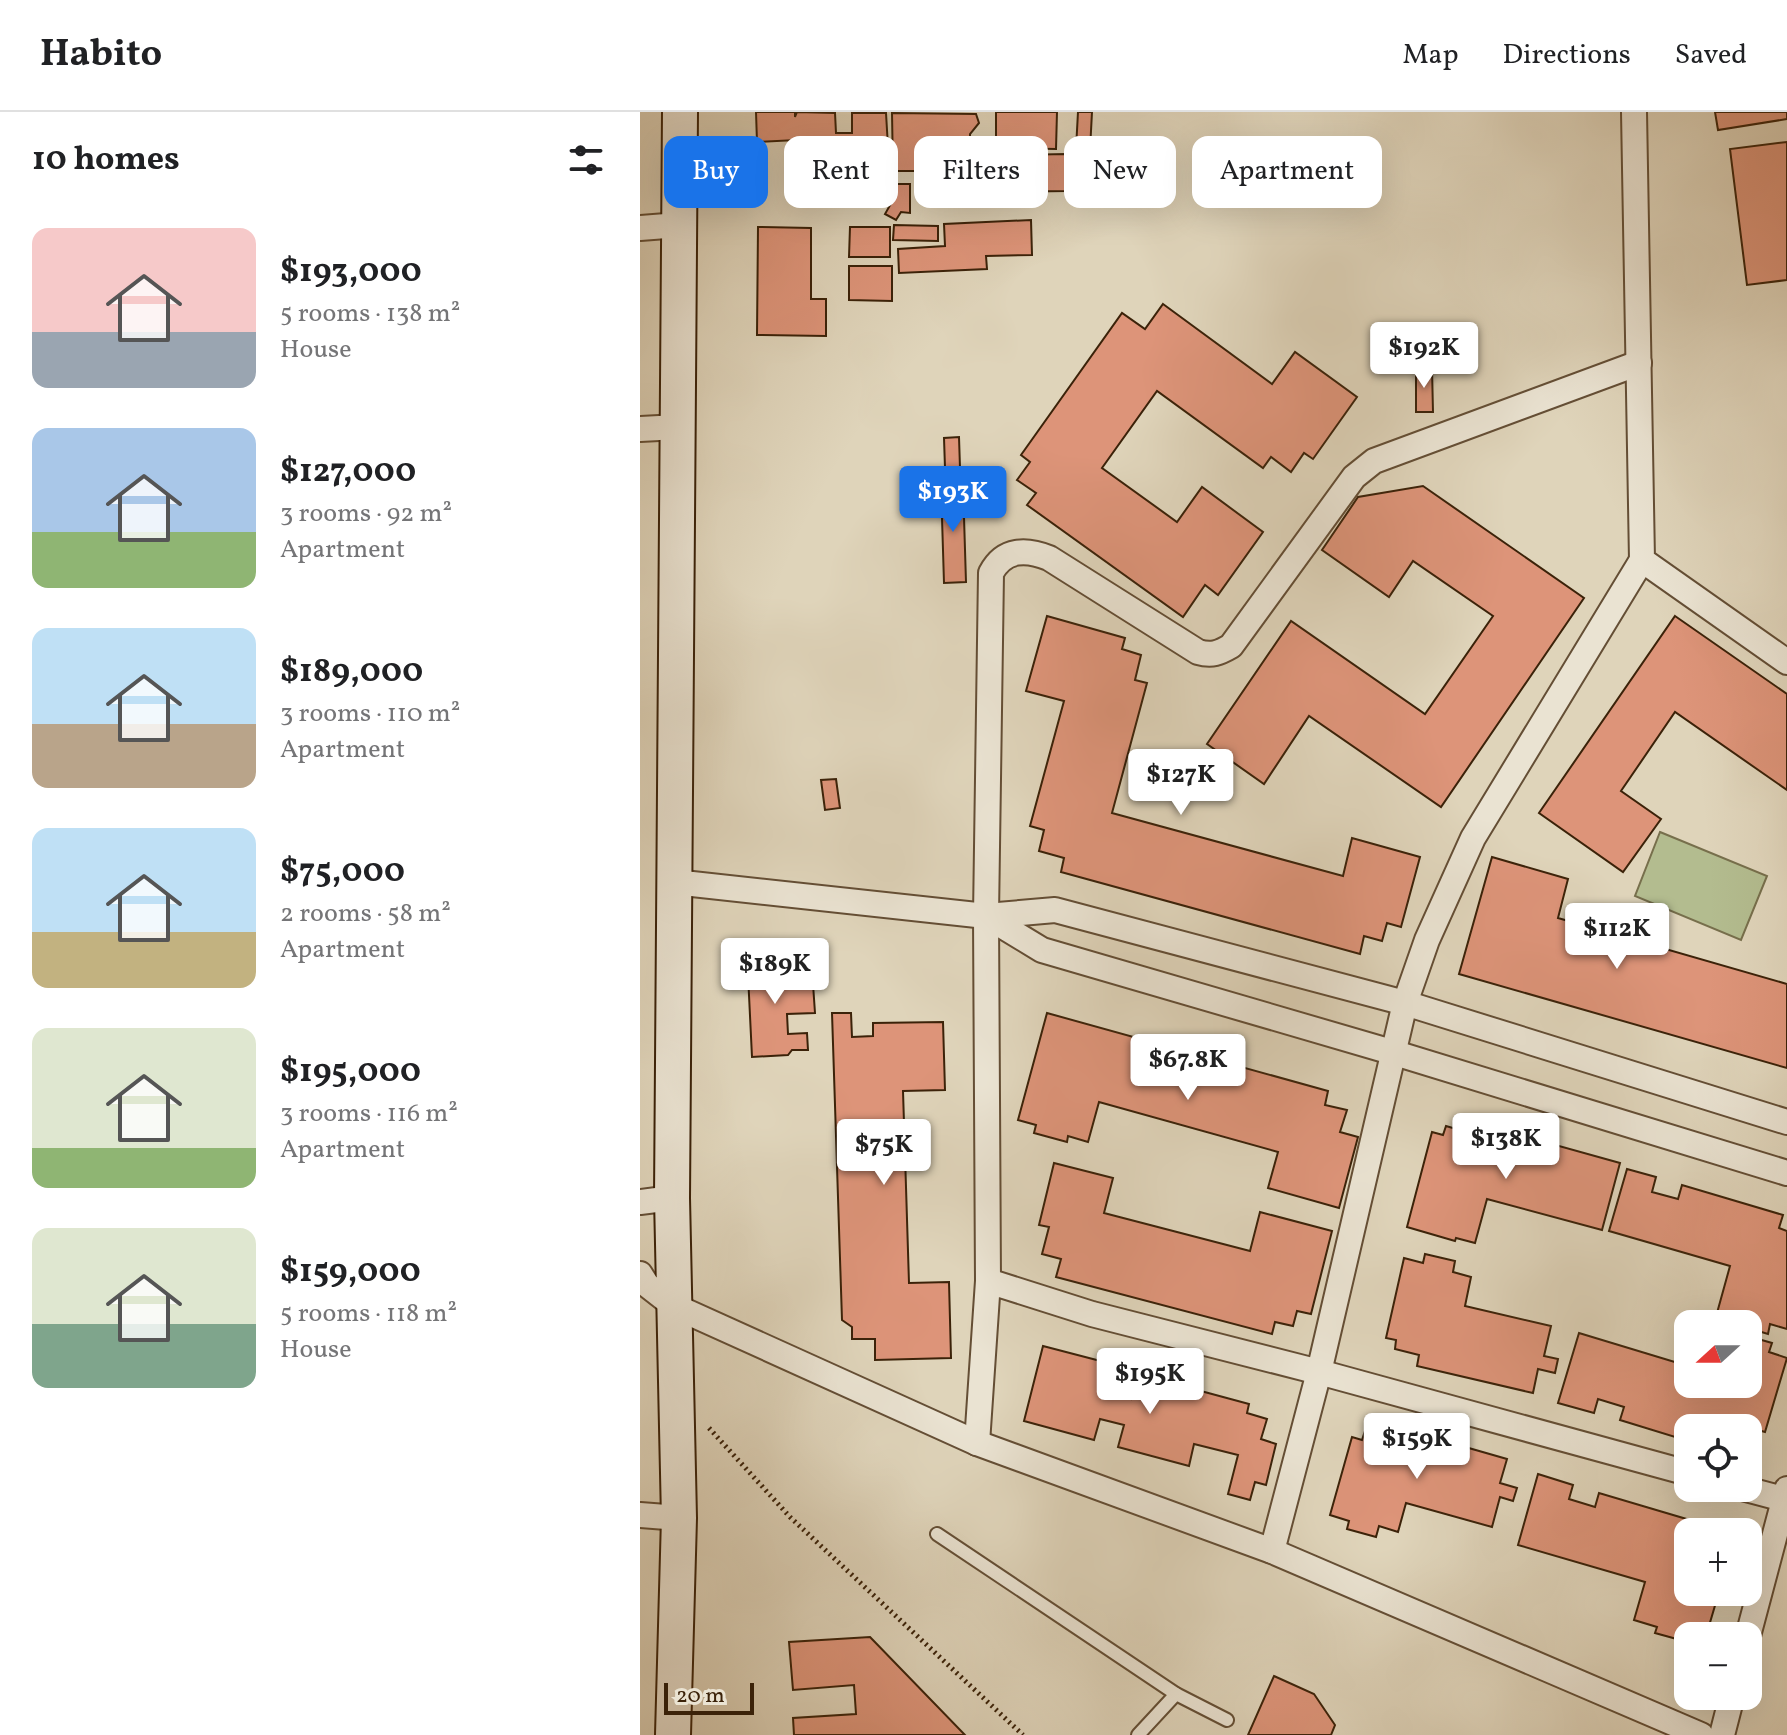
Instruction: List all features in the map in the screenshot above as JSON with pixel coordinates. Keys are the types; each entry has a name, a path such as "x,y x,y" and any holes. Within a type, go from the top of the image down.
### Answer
{"street":[{"path":"673,1735 679,1518 674,1306 656,1200 674,882 680,112"},
{"path":"1272,1551 1319,1372 1405,1003 1427,940 1473,838 1642,560 1634,112"},
{"path":"640,228 679,225"},
{"path":"977,1443 988,1281 986,916 991,573 995,565 1020,551 1049,558 1198,652 1208,655 1220,653 1231,646 1354,477 1374,461 1639,363"},
{"path":"640,429 678,427"},
{"path":"1642,560 1787,662"},
{"path":"674,882 986,916 1055,910 1405,1003 1787,1122"},
{"path":"986,916 1042,950 1395,1053 1787,1173"},
{"path":"988,1281 1092,1314 1319,1372 1674,1469"},
{"path":"642,1282 674,1306 977,1443 1272,1551 1701,1735"},
{"path":"1752,1622 1786,1496 1762,1492"},
{"path":"640,1515 679,1518"},
{"path":"1722,1735 1728,1710"}],"lane":[{"path":"937,1534 1176,1694 1227,1720"},
{"path":"1138,1735 1176,1694"}],"path":[{"path":"676,1391 790,1517 1023,1735"}],"green space":[{"path":"1660,832 1767,876 1741,940 1635,896"}],"building":[{"path":"756,112 795,112 795,117 797,112 835,113 836,133 852,133 852,113 886,113 887,136 784,136 784,141 768,141 768,136 757,136"},
{"path":"996,112 1057,112 1056,149 1048,149 1048,136 996,136"},
{"path":"1078,112 1092,112 1091,136 1077,136"},
{"path":"1715,112 1787,112 1787,119 1718,130"},
{"path":"892,113 976,114 979,123 970,136 914,136 914,171 898,171 898,136 892,136"},
{"path":"1787,142 1787,280 1747,285 1730,149"},
{"path":"1048,154 1064,154 1064,191 1048,191"},
{"path":"898,184 910,184 910,213 901,212 896,220 885,214 888,208 898,208"},
{"path":"1031,220 1032,255 986,256 987,269 899,273 898,249 945,246 944,224"},
{"path":"894,225 938,226 938,241 893,240"},
{"path":"758,227 811,228 811,299 826,299 826,336 757,335"},
{"path":"850,227 890,227 890,257 849,257"},
{"path":"849,266 892,266 892,301 849,300"},
{"path":"1163,304 1272,384 1295,352 1357,397 1313,459 1304,453 1291,472 1271,457 1263,468 1157,391 1102,468 1177,522 1202,487 1263,532 1218,595 1205,585 1183,617 1027,505 1036,493 1017,480 1030,462 1021,455 1122,313 1145,329"},
{"path":"1416,367 1432,368 1433,412 1416,412"},
{"path":"959,437 960,468 945,468 944,438"},
{"path":"941,485 963,485 966,582 944,583"},
{"path":"1423,486 1584,598 1441,807 1309,716 1264,784 1207,744 1291,621 1425,714 1493,616 1413,561 1389,597 1322,550 1358,497"},
{"path":"1047,616 1125,638 1122,649 1141,655 1135,680 1147,683 1112,813 1343,876 1352,838 1420,857 1401,927 1387,923 1382,941 1364,936 1360,954 1061,872 1064,858 1039,851 1044,830 1030,826 1064,701 1026,691"},
{"path":"1675,616 1787,694 1787,790 1675,712 1621,791 1661,819 1623,872 1539,813"},
{"path":"836,779 840,808 825,810 821,780"},
{"path":"1492,857 1568,879 1558,918 1787,984 1787,1068 1459,974"},
{"path":"785,953 787,984 813,984 815,1013 787,1014 788,1034 807,1033 808,1050 792,1050 788,1055 752,1057 747,954"},
{"path":"832,1013 851,1013 852,1037 873,1036 873,1023 943,1022 945,1090 903,1091 909,1283 949,1282 951,1358 875,1360 875,1339 852,1339 852,1327 842,1320"},
{"path":"1047,1013 1328,1091 1325,1105 1347,1110 1340,1132 1358,1137 1339,1208 1268,1188 1278,1152 1099,1102 1088,1142 1068,1136 1067,1142 1034,1133 1036,1125 1018,1120"},
{"path":"1473,1122 1620,1163 1602,1230 1487,1199 1475,1243 1456,1238 1455,1241 1407,1227 1432,1132 1443,1135 1446,1126 1470,1133"},
{"path":"1054,1163 1113,1178 1104,1213 1250,1251 1260,1212 1332,1231 1311,1314 1297,1311 1293,1326 1275,1322 1272,1334 1056,1277 1061,1259 1042,1254 1049,1227 1039,1225"},
{"path":"1627,1169 1656,1177 1652,1192 1678,1199 1682,1185 1783,1215 1779,1228 1787,1231 1787,1329 1770,1324 1768,1334 1762,1332 1762,1310 1718,1310 1730,1266 1609,1231"},
{"path":"1425,1254 1455,1261 1453,1272 1471,1277 1465,1306 1551,1326 1544,1356 1558,1359 1555,1373 1538,1369 1533,1393 1417,1366 1419,1355 1395,1349 1396,1340 1386,1338 1404,1258 1423,1263"},
{"path":"1579,1333 1674,1362 1674,1398 1762,1398 1762,1340 1772,1343 1769,1352 1787,1358 1765,1432 1762,1431 1762,1414 1674,1414 1674,1437 1620,1420 1624,1407 1598,1399 1594,1413 1558,1403"},
{"path":"1043,1346 1112,1364 1105,1392 1131,1399 1138,1374 1249,1404 1247,1413 1267,1419 1261,1439 1276,1444 1266,1485 1255,1482 1250,1500 1228,1494 1238,1455 1194,1444 1189,1466 1118,1447 1124,1425 1100,1419 1094,1440 1024,1421"},
{"path":"1392,1426 1507,1459 1500,1483 1517,1488 1513,1501 1500,1497 1492,1527 1406,1503 1398,1532 1379,1526 1376,1537 1347,1529 1349,1521 1330,1515 1352,1437 1362,1440 1365,1431 1389,1438"},
{"path":"1538,1474 1573,1485 1569,1499 1595,1507 1599,1493 1683,1518 1674,1518 1674,1606 1715,1606 1710,1622 1674,1622 1674,1638 1655,1633 1657,1627 1634,1620 1645,1582 1518,1545"},
{"path":"870,1637 965,1735 794,1735 793,1718 856,1714 854,1685 793,1690 789,1642"},
{"path":"1274,1676 1314,1694 1335,1725 1331,1735 1248,1735"}]}
